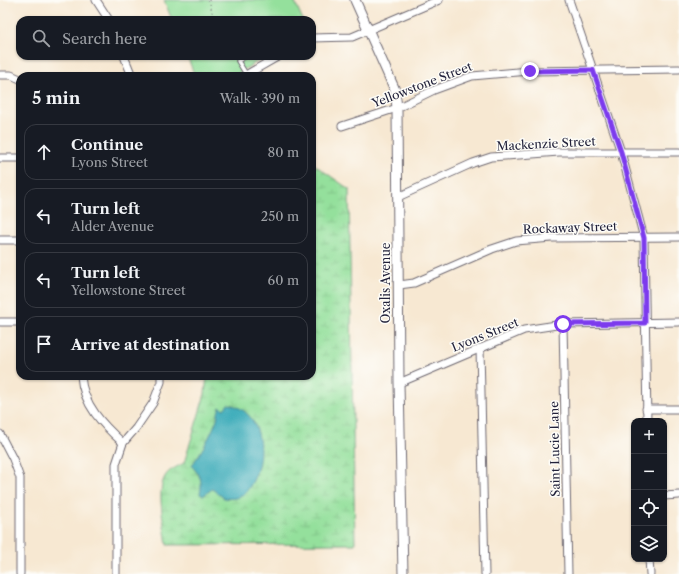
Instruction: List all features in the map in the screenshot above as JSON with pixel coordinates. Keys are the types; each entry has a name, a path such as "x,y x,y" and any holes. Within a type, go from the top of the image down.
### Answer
{"street":[{"path":"96,0 107,16"},
{"name":"Oxalis Avenue","path":"355,0 395,90 397,108 399,383 403,574"},
{"path":"316,38 352,37 439,0"},
{"path":"568,0 621,152 644,238 647,418"},
{"path":"126,60 130,72"},
{"path":"250,72 272,60"},
{"name":"Yellowstone Street","path":"342,126 397,108 434,90 472,76 509,72 679,69"},
{"path":"0,75 11,75 16,77"},
{"name":"Mackenzie Street","path":"398,197 473,163 492,157 559,152 679,152"},
{"path":"0,158 16,158"},
{"name":"Rockaway Street","path":"399,285 414,283 492,249 516,241 552,238 679,238"},
{"path":"0,240 16,240"},
{"path":"0,322 16,322"},
{"name":"Lyons Street","path":"399,383 524,330 563,324 679,322"},
{"name":"Saint Lucie Lane","path":"563,324 568,574"},
{"path":"480,348 486,574"},
{"path":"82,380 87,401 101,423 123,443"},
{"path":"116,574 116,464 123,443 136,428 153,403 161,380"},
{"path":"646,409 679,409"},
{"path":"0,434 13,459 20,478 20,574"},
{"path":"667,496 679,495"},
{"path":"649,562 650,574"}],"lane":[{"path":"240,60 238,61 244,72"}],"path":[{"path":"209,0 213,16"}],"green space":[{"path":"164,0 294,0 301,16 170,16"},
{"path":"189,60 260,60 240,72 193,72"},
{"path":"316,166 349,189 355,544 167,545 161,499 163,482 169,471 184,463 205,394 207,380 316,380"}],"water":[{"path":"228,404 241,409 251,418 257,429 260,443 260,457 257,471 252,484 240,497 224,498 212,489 203,496 200,494 200,478 192,465 203,449 212,431 220,407 224,409"}],"route":[{"path":"530,71 593,70 621,152 640,217 644,238 645,323 563,324"}]}
